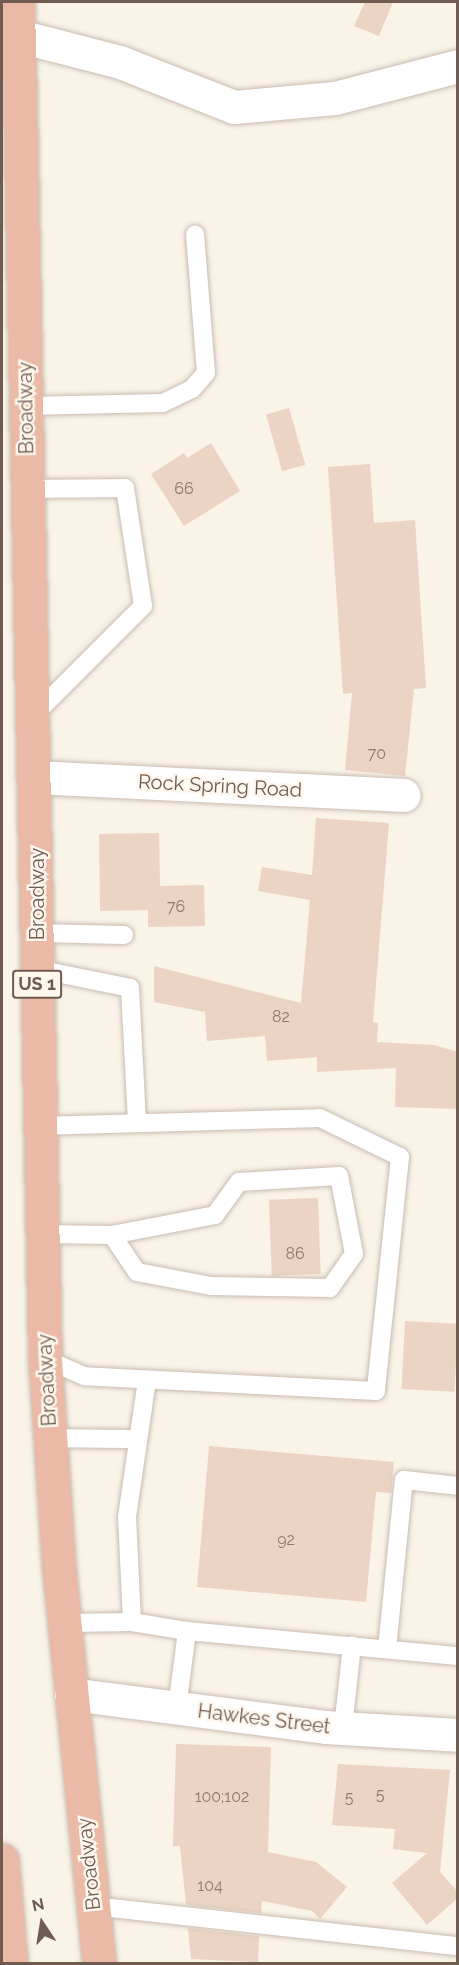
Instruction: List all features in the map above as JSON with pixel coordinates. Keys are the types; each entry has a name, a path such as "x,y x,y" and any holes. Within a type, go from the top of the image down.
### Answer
{"highway":[{"name":"Broadway","path":"18,2 35,777 38,1126 45,1359 64,1623 99,1964"},
{"path":"2,1860 3,1903 11,1964"}],"street":[{"path":"19,36 120,62 234,107 335,98 458,66"},
{"name":"Rock Spring Road","path":"35,777 404,795"},
{"name":"Hawkes Street","path":"71,1694 343,1728 458,1735"}],"lane":[{"path":"26,406 163,404 192,389 206,373 195,234"},
{"path":"28,489 125,488 143,606 33,716"},
{"path":"37,933 124,935"},
{"path":"37,969 130,988 137,1121"},
{"path":"38,1126 137,1121 320,1118 400,1157 376,1391 84,1376 45,1359"},
{"path":"41,1234 112,1235 214,1215 239,1182 339,1176 354,1254 330,1288 211,1286 137,1272 112,1235"},
{"path":"132,1622 127,1517 147,1380"},
{"path":"50,1438 138,1440"},
{"path":"387,1649 404,1480 458,1486"},
{"path":"64,1623 132,1622 187,1630 458,1656"},
{"path":"177,1708 187,1630"},
{"path":"343,1728 352,1645"},
{"path":"93,1906 458,1946"}],"building":[{"path":"365,2 393,2 379,36 354,26"},
{"path":"289,408 305,465 282,471 266,415"},
{"path":"211,443 240,491 184,526 151,474 184,453 187,458"},
{"path":"370,464 374,523 415,520 426,688 414,689 405,776 345,770 352,693 343,694 328,467"},
{"path":"316,818 389,823 373,1022 378,1023 377,1042 434,1045 458,1052 458,1109 395,1107 396,1068 317,1072 317,1057 267,1061 265,1036 207,1041 205,1012 154,1002 154,966 301,1003 310,900 258,891 262,867 312,875"},
{"path":"159,833 160,886 204,885 205,926 148,927 148,910 100,911 99,834"},
{"path":"318,1198 321,1274 272,1276 269,1200"},
{"path":"405,1321 458,1324 454,1392 401,1389"},
{"path":"209,1446 394,1462 391,1493 376,1492 366,1602 197,1587"},
{"path":"176,1744 271,1747 268,1852 316,1862 347,1887 320,1919 312,1911 262,1901 261,1913 186,1905 180,1846 173,1846"},
{"path":"338,1764 450,1770 440,1872 458,1892 458,1898 427,1925 392,1883 427,1853 393,1849 395,1829 332,1825"},
{"path":"188,1928 259,1936 258,1962 191,1959"}]}
